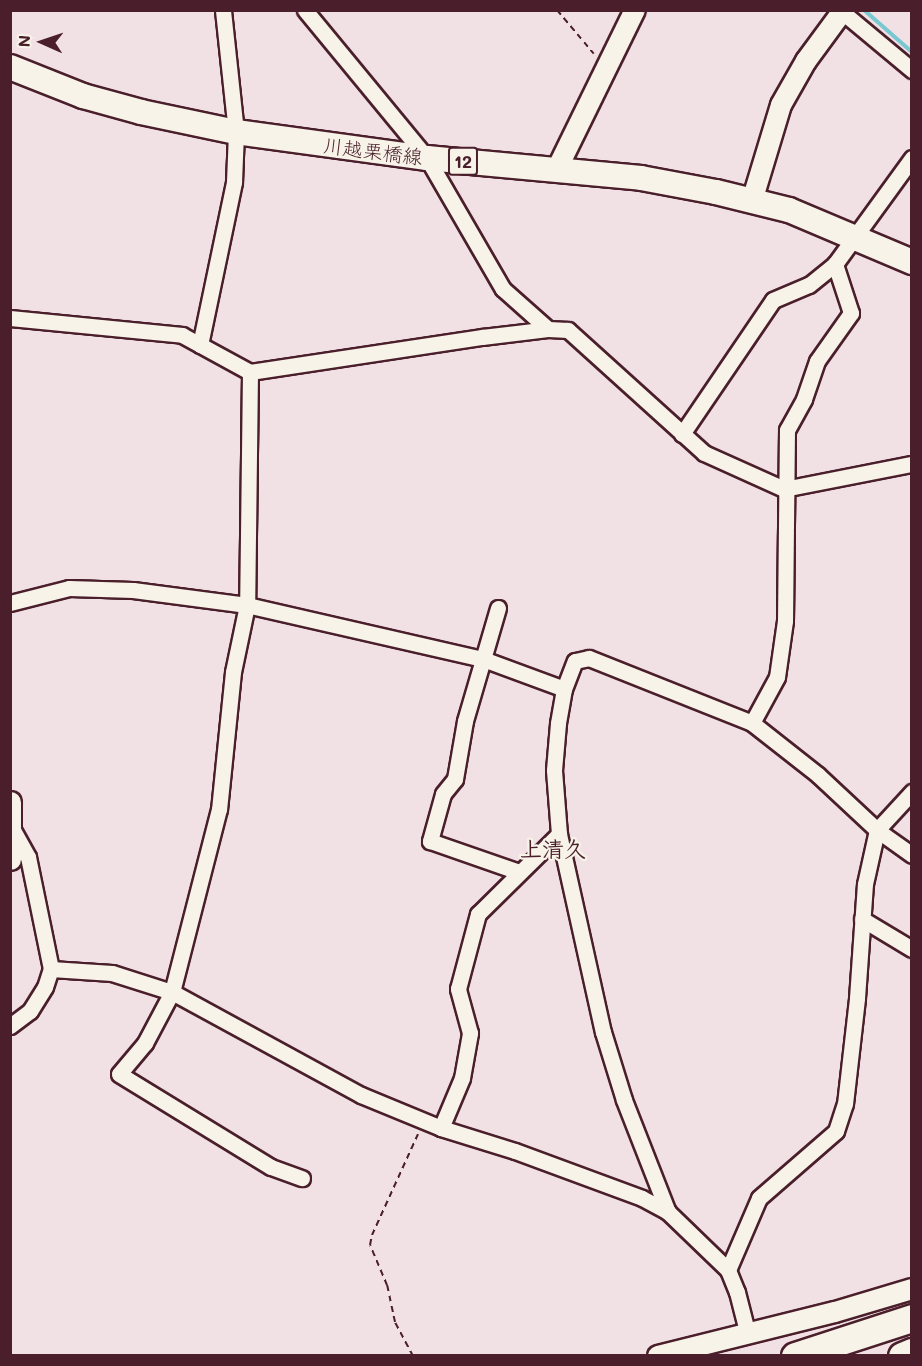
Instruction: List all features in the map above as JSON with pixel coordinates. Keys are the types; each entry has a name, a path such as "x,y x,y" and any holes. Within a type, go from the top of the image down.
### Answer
{"highway":[{"path":"795,1356 912,1318"},
{"path":"902,1356 912,1352"}],"main road":[{"name":"川越栗橋線","path":"10,67 83,96 141,112 236,132 427,158 641,178 752,201 789,210 912,262"},
{"path":"10,802 12,828 10,859"}],"street":[{"path":"201,345 234,182 236,132 223,10"},
{"path":"305,10 427,158 503,289 548,329"},
{"path":"557,169 635,10"},
{"path":"752,201 781,105 806,61 841,11 912,70"},
{"path":"682,434 773,300 809,285 835,264 853,236 912,158"},
{"path":"752,723 777,677 785,621 784,489 787,430 804,399 818,361 851,313 835,264"},
{"path":"10,318 182,335 250,372 548,329 568,330 704,453 784,489 912,464"},
{"path":"250,372 247,605 232,672 219,809 172,992 145,1043 119,1074 272,1167 302,1178"},
{"path":"10,603 69,588 133,590 247,605 483,659 564,689"},
{"path":"498,608 465,721 456,779 443,794 430,841 519,872"},
{"path":"668,1212 624,1100 603,1032 559,834 554,770 558,723 564,689 575,661 589,658 752,723 818,776 877,830 912,855"},
{"path":"728,1270 759,1198 836,1131 844,1104 865,884 877,830 912,792"},
{"path":"10,1026 30,1011 45,987 51,969 28,857 12,828"},
{"path":"441,1128 462,1077 470,1033 458,989 478,914 559,834"},
{"path":"862,919 912,949"},
{"path":"51,969 112,973 172,992 361,1095 441,1128 591,1178 642,1198 668,1212 728,1270 742,1336"},
{"path":"658,1356 742,1336 912,1289"},
{"path":"703,1356 742,1336"}],"path":[{"path":"557,10 607,68"},
{"path":"412,1356 395,1322 387,1286 370,1245 376,1226 424,1121"}],"waterway":[{"path":"864,10 912,52"}],"district":[{"name":"上清久","path":"553,849"}]}
